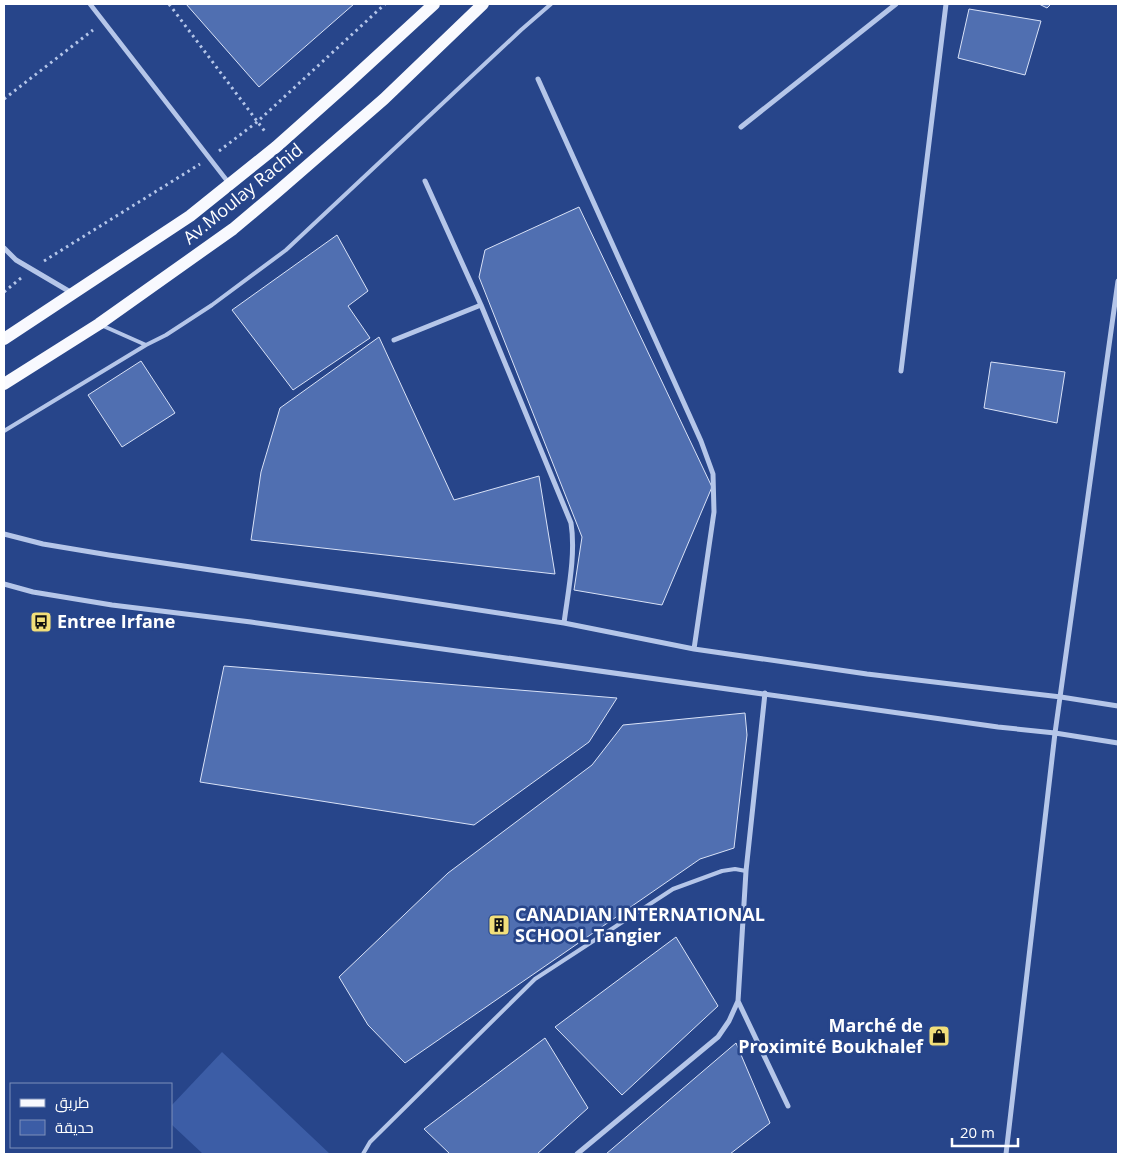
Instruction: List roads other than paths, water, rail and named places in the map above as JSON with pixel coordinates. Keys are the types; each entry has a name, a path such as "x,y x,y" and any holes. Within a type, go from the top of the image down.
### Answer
{"main road":[{"name":"Av.Moulay Rachid","path":"4,339 190,216 230,185 276,147 434,4"},
{"name":"Av.Moulay Rachid","path":"4,384 99,324 233,229 384,99 483,4"}],"street":[{"path":"90,4 230,185"},
{"path":"741,127 896,4"},
{"path":"901,370 946,4"},
{"path":"538,79 701,441 713,474 714,512 694,649"},
{"path":"425,182 481,305 571,523 573,537 564,623"},
{"path":"4,248 16,260 73,293"},
{"path":"1006,1154 1055,733 1118,281"},
{"path":"394,340 481,305"},
{"path":"4,534 43,544 100,554 564,623 694,649 867,674 1061,697 1118,706"},
{"path":"4,584 33,592 112,605 765,693 1118,743"},
{"path":"577,1154 718,1037 729,1021 738,1001 746,871 765,693"},
{"path":"738,1001 788,1106"}],"lane":[{"path":"4,431 146,345 166,335 212,305 286,250 551,4"},
{"path":"99,324 146,345"},
{"path":"363,1154 370,1142 534,979 673,889 722,870 735,869 746,871"}],"place":[{"name":"Entree Irfane","path":"41,622"},
{"name":"CANADIAN INTERNATIONAL SCHOOL Tangier","path":"499,925"},
{"name":"Marché de Proximité Boukhalef","path":"939,1036"}]}
